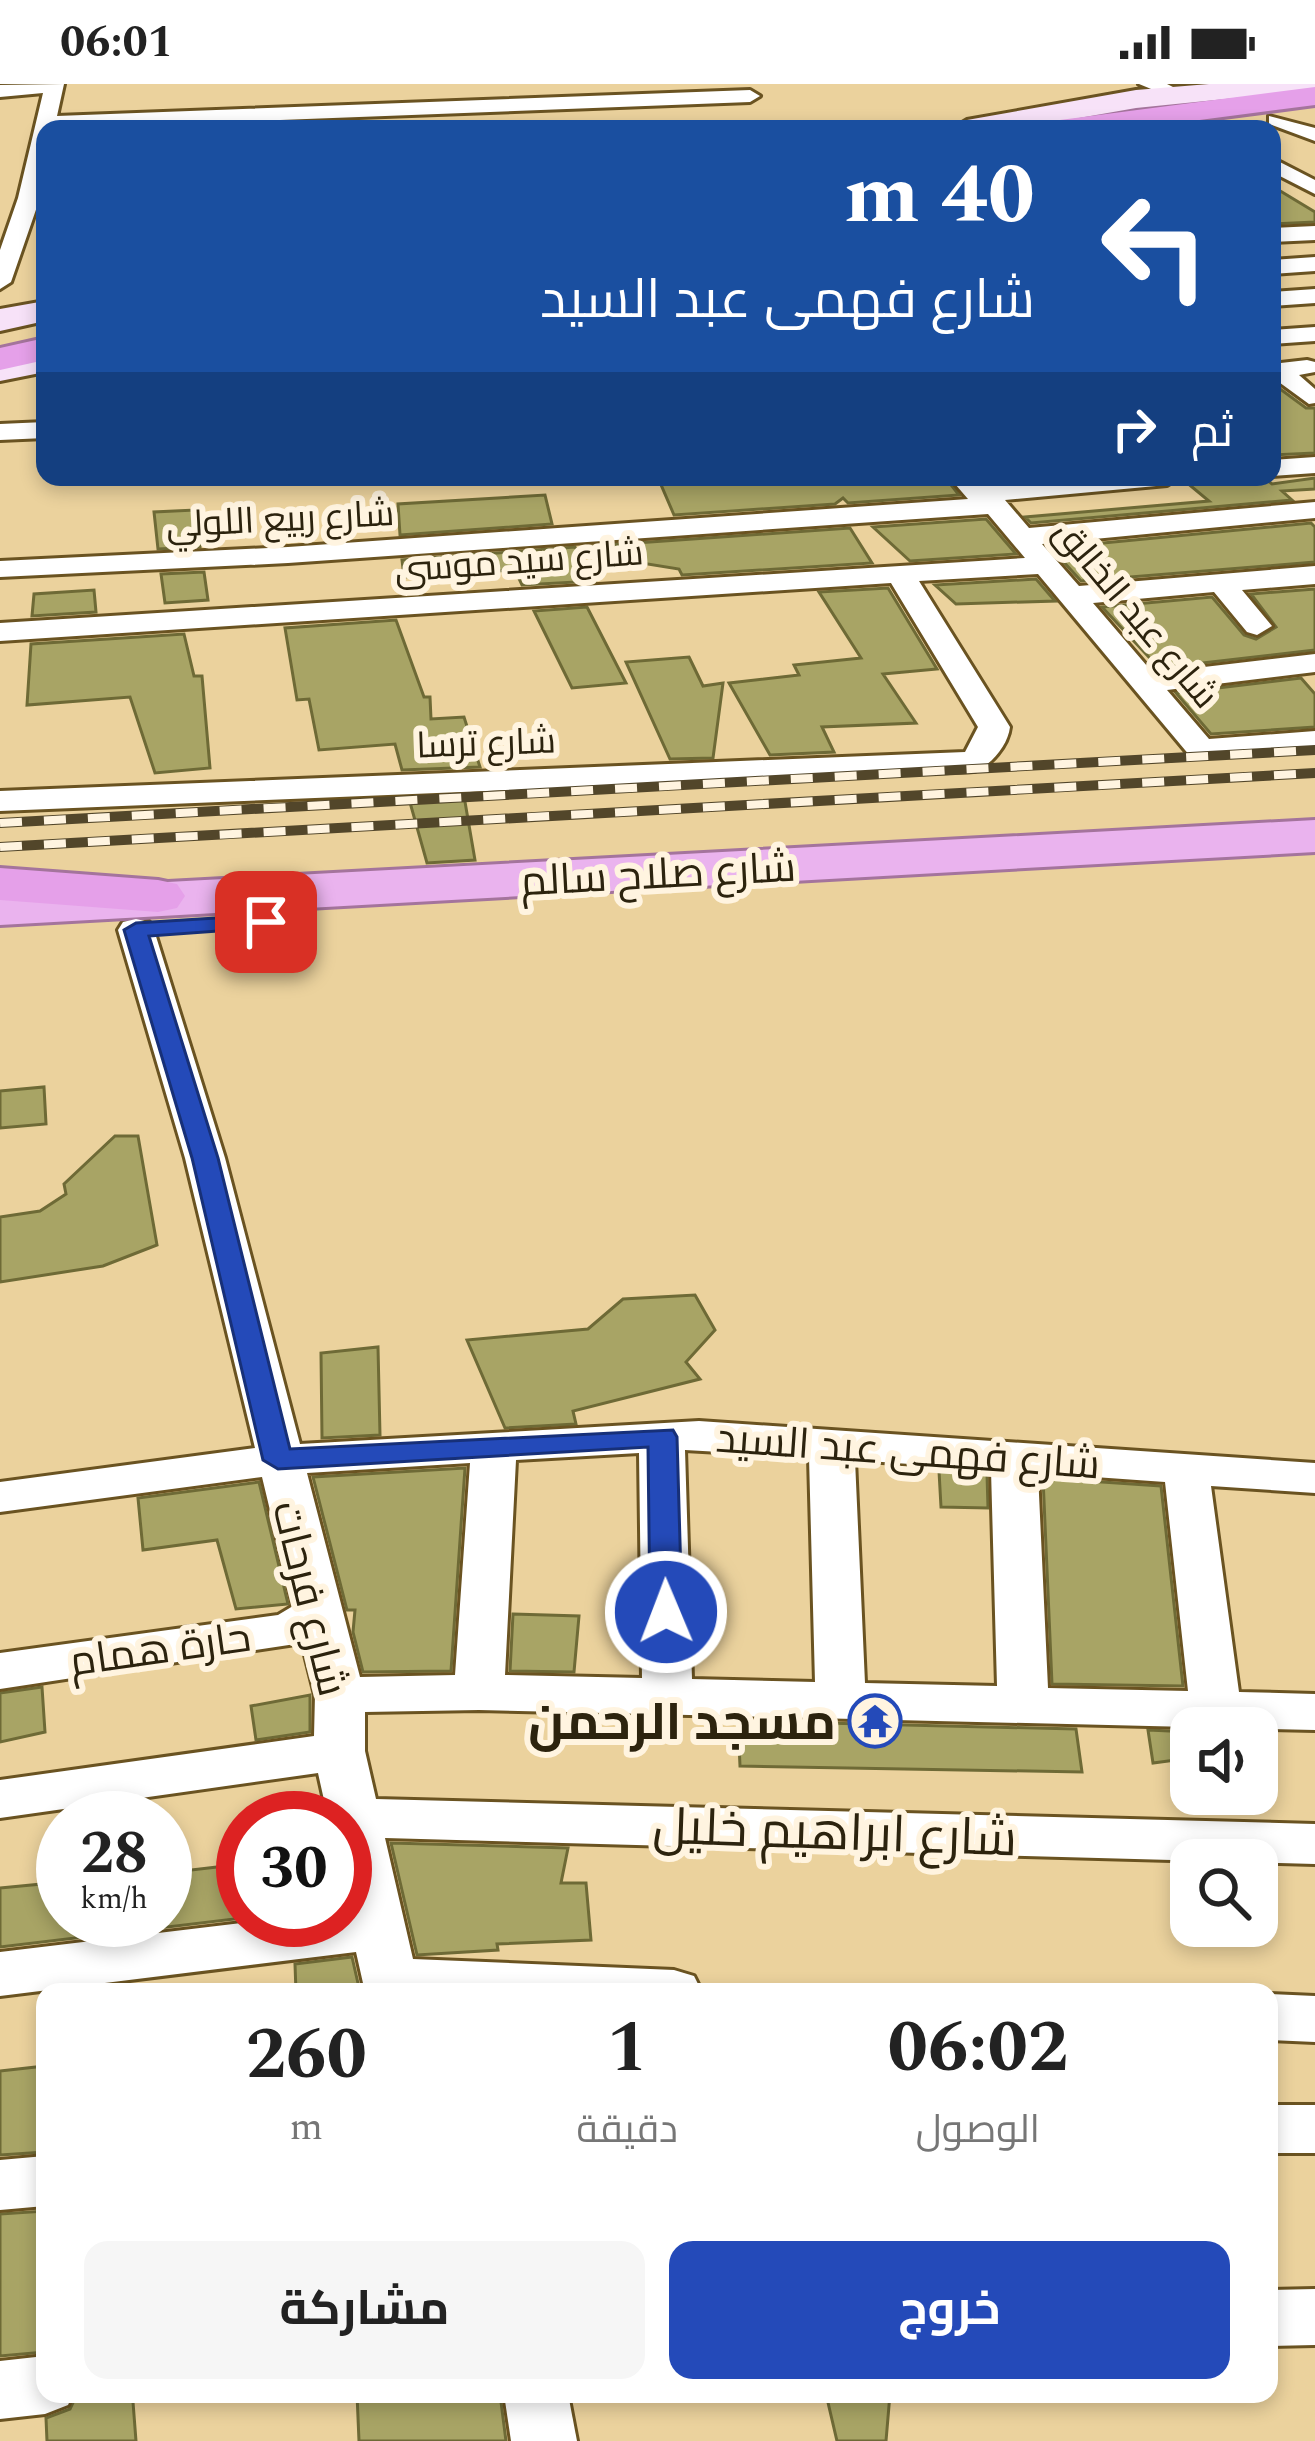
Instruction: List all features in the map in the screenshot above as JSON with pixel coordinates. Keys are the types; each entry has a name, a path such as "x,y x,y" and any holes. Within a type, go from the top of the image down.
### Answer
{"highway":[{"path":"1129,120 1309,97"},
{"path":"1195,120 1309,97"},
{"path":"0,333 36,326"},
{"path":"0,356 36,349"},
{"name":"شارع صلاح سالم","path":"1131,861 1315,836"},
{"name":"شارع صلاح سالم","path":"0,908 147,913 1131,861 1315,865"},
{"path":"0,884 147,913"},
{"name":"شارع صلاح سالم","path":"0,937 147,913"}],"main road":[{"path":"1022,120 1178,94 1309,97"},
{"path":"1276,120 1309,97"},
{"path":"0,320 36,313"},
{"path":"0,370 36,363"}],"street":[{"path":"1148,84 1178,94"},
{"path":"0,91 50,102 746,90 764,120"},
{"path":"1281,122 1315,134"},
{"path":"0,282 36,158"},
{"path":"1281,163 1315,159"},
{"path":"1283,177 1315,188"},
{"path":"0,187 27,194"},
{"path":"0,200 27,194"},
{"path":"1281,235 1315,233"},
{"path":"1281,267 1315,265"},
{"path":"1281,298 1315,296"},
{"path":"1281,336 1315,334"},
{"path":"1281,370 1307,367"},
{"path":"1281,372 1312,397"},
{"path":"1281,399 1312,397"},
{"path":"0,432 36,430"},
{"path":"1281,467 1315,465"},
{"name":"شارع ربيع اللولي","path":"0,568 288,555 1054,486"},
{"name":"شارع عبد الخالق","path":"978,492 1023,537 1201,749 1315,741"},
{"path":"1023,537 1315,509"},
{"path":"1264,543 1306,576"},
{"path":"1164,546 1257,626"},
{"name":"شارع سيد موسى","path":"0,632 1042,565"},
{"name":"شارع ترسا","path":"0,801 974,761 993,737 994,728 901,574"},
{"path":"1069,596 1306,576"},
{"path":"1144,683 1308,672"},
{"name":"شارع فرحات","path":"147,913 278,1460 340,1695 339,1751 349,1791"},
{"name":"شارع فهمى عبد السيد","path":"0,1497 278,1460 723,1435 1315,1478"},
{"path":"662,1437 668,1699"},
{"path":"831,1443 841,1700"},
{"path":"479,1692 494,1447"},
{"path":"1014,1456 1024,1706"},
{"path":"1186,1468 1215,1707"},
{"name":"حارة همام","path":"0,1671 289,1630 317,1614"},
{"path":"340,1695 479,1692 1170,1711"},
{"path":"1278,1712 1315,1712"},
{"path":"0,1799 339,1751"},
{"name":"شارع ابراهيم خليل","path":"372,1818 1315,1844"},
{"name":"شارع فرحات","path":"372,1897 387,1966"},
{"path":"0,1974 387,1966 575,1983"},
{"path":"1278,2018 1315,2019"},
{"path":"1278,2129 1315,2129"},
{"path":"0,2185 36,2182"},
{"path":"1278,2318 1315,2317"},
{"path":"0,2390 36,2386"},
{"path":"538,2403 544,2441"}],"building":[{"path":"1281,191 1315,212 1315,222 1281,224"},
{"path":"1281,390 1306,408 1315,408 1315,453 1281,455"},
{"path":"1315,478 1315,489 1282,491 1292,500 1031,523 1025,517 1209,501 1191,486 1281,486"},
{"path":"662,486 952,486 959,495 848,503 843,498 835,504 674,515"},
{"path":"545,495 552,524 400,535 398,504"},
{"path":"195,510 200,547 158,549 154,512"},
{"path":"986,519 1016,554 910,561 873,527"},
{"path":"1311,523 1315,562 1081,581 1051,548"},
{"path":"850,528 872,563 682,575 679,569 592,555 593,546"},
{"path":"575,547 595,581 522,585 515,570 404,577 402,560"},
{"path":"204,572 208,600 165,603 161,574"},
{"path":"1036,579 1055,601 956,604 935,585"},
{"path":"888,588 937,669 883,674 916,723 822,727 834,752 770,755 729,683 799,675 794,665 861,658 819,592"},
{"path":"1315,589 1315,650 1159,668 1102,607 1212,597 1244,635 1256,639 1276,627 1251,594"},
{"path":"94,590 96,612 32,616 34,594"},
{"path":"587,607 626,683 572,688 534,611"},
{"path":"396,620 424,697 430,697 431,719 464,717 480,767 402,770 395,744 319,750 309,699 297,700 285,628"},
{"path":"184,634 194,676 202,676 210,768 155,773 130,697 27,705 31,644"},
{"path":"689,657 703,686 723,683 713,758 670,759 626,662"},
{"path":"1301,678 1315,694 1315,727 1211,734 1176,693"},
{"path":"464,796 475,860 427,863 409,799"},
{"path":"44,1087 46,1124 0,1128 0,1091"},
{"path":"115,1136 138,1136 157,1245 103,1266 0,1282 0,1217 40,1211 66,1194 64,1184"},
{"path":"695,1295 715,1330 686,1362 700,1379 573,1411 576,1424 505,1428 467,1340 588,1329 623,1299"},
{"path":"378,1347 380,1435 322,1438 321,1353"},
{"path":"465,1468 451,1671 363,1672 353,1632 355,1610 347,1610 313,1477"},
{"path":"939,1471 987,1474 988,1508 941,1507"},
{"path":"1043,1478 1161,1486 1183,1686 1052,1684"},
{"path":"259,1482 288,1604 236,1609 217,1540 143,1550 138,1498"},
{"path":"513,1614 579,1616 574,1672 510,1671"},
{"path":"42,1687 45,1732 0,1742 0,1693"},
{"path":"310,1695 310,1732 256,1740 251,1706"},
{"path":"738,1721 1076,1729 1082,1772 740,1766"},
{"path":"1148,1730 1170,1731 1170,1761 1153,1763"},
{"path":"391,1843 568,1848 561,1883 586,1883 591,1940 497,1944 498,1950 417,1955"},
{"path":"216,1867 216,1921 192,1924 192,1870"},
{"path":"36,1885 36,1943 0,1947 0,1888"},
{"path":"352,1957 358,1983 296,1983 295,1964"},
{"path":"36,2067 36,2153 0,2155 0,2071"},
{"path":"36,2212 36,2353 0,2356 0,2214"},
{"path":"73,2403 133,2403 136,2441 47,2441 46,2418 70,2409"},
{"path":"357,2403 501,2403 506,2441 359,2441"},
{"path":"828,2403 889,2403 886,2441 837,2441"}],"railway":[{"path":"0,823 1315,750"},
{"path":"0,847 1315,773"}],"place":[{"name":"مسجد الرحمن","path":"875,1721"}],"route":[{"path":"266,922 136,930 205,1158 278,1460 662,1437 666,1612"}]}
